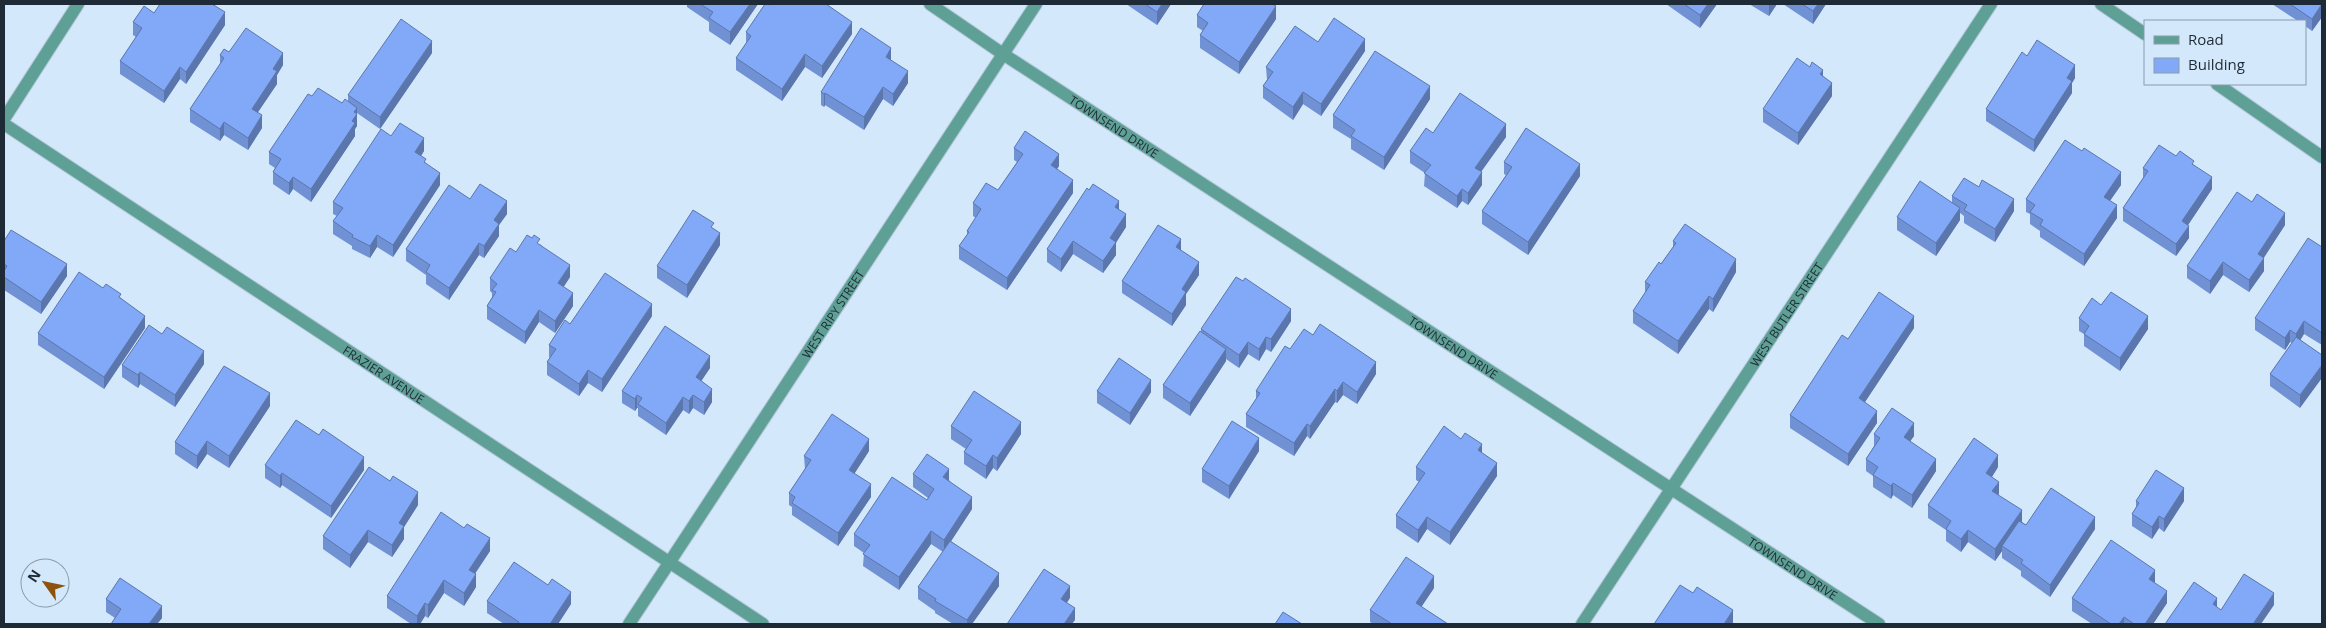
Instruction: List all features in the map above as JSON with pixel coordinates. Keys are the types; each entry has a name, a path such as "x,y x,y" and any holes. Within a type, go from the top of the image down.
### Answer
{"street":[{"path":"4,119 78,4"},
{"name":"TOWNSEND DRIVE","path":"930,4 1003,54 1672,488 1878,624"},
{"name":"WEST RIPY STREET","path":"629,624 1036,4"},
{"name":"WEST BUTLER STREET","path":"1582,624 1991,4"},
{"path":"2101,4 2144,33"},
{"path":"2218,85 2322,157"},
{"name":"FRAZIER AVENUE","path":"4,124 763,624"}],"building":[{"path":"160,4 212,4 225,12 186,72 180,67 164,91 120,61 142,28 133,22 144,6 154,13"},
{"path":"700,4 750,4 730,32 709,18 713,12"},
{"path":"765,4 826,4 852,22 822,66 805,54 782,89 736,58 751,36 746,32"},
{"path":"1145,4 1162,4 1157,12"},
{"path":"1204,4 1272,4 1276,6 1239,62 1200,35 1208,23 1197,15"},
{"path":"1684,4 1708,4 1700,15"},
{"path":"1802,4 1818,4 1813,11"},
{"path":"2290,4 2322,4 2312,19"},
{"path":"1334,18 1365,39 1321,104 1303,92 1293,107 1263,86 1273,72 1266,67 1295,26 1318,42"},
{"path":"401,19 432,41 380,117 348,95"},
{"path":"246,28 283,53 273,69 277,71 252,109 262,115 248,138 224,122 220,129 190,109 224,58 220,55 224,49 229,52"},
{"path":"861,28 891,48 886,57 908,71 893,94 883,87 864,117 821,92"},
{"path":"2037,40 2075,65 2067,78 2072,81 2034,140 1986,109 2022,52 2027,56"},
{"path":"1375,51 1430,86 1384,157 1351,136 1355,130 1333,115"},
{"path":"1797,58 1810,67 1812,62 1823,70 1820,74 1832,83 1798,133 1763,109"},
{"path":"318,88 342,103 345,99 357,108 354,112 357,114 352,121 355,123 311,189 293,177 289,183 273,172 281,159 269,152 308,94 312,96"},
{"path":"1460,93 1506,124 1475,168 1482,172 1468,193 1462,189 1457,196 1424,173 1431,165 1410,151 1426,128 1433,133"},
{"path":"400,123 424,138 415,152 426,159 424,162 440,173 393,245 377,235 370,246 352,237 353,235 333,221 343,208 333,202 381,129 391,136"},
{"path":"1526,128 1580,164 1528,242 1482,211 1512,167 1504,162"},
{"path":"1025,131 1059,154 1051,165 1073,180 1007,278 959,246 981,209 973,203 986,183 998,190 1023,154 1014,148"},
{"path":"2065,140 2082,151 2084,148 2121,172 2104,197 2117,205 2084,254 2040,225 2043,220 2030,212 2035,205 2026,199"},
{"path":"2159,145 2176,156 2180,151 2194,161 2192,164 2212,177 2182,221 2189,226 2176,244 2123,208 2148,171 2143,168"},
{"path":"1964,178 1979,187 1982,180 2014,199 1995,229 1964,210 1967,205 1952,196"},
{"path":"1920,181 1960,208 1936,243 1897,217"},
{"path":"480,184 507,201 494,220 499,224 484,246 479,243 449,288 426,272 430,265 406,249 449,185 470,199"},
{"path":"1093,184 1119,201 1115,207 1126,214 1110,238 1116,242 1103,261 1073,241 1061,259 1047,249 1087,188 1089,190"},
{"path":"2237,192 2252,202 2257,194 2285,213 2258,254 2264,258 2249,280 2223,262 2210,281 2187,266"},
{"path":"693,210 714,223 711,227 720,233 687,285 657,266"},
{"path":"1685,224 1736,259 1713,299 1709,296 1678,341 1633,311 1650,285 1645,282 1676,243 1673,241"},
{"path":"1158,225 1181,239 1176,247 1199,262 1182,289 1186,292 1172,314 1122,281"},
{"path":"11,230 67,264 41,302 4,277 4,271 7,266 4,264 4,241"},
{"path":"527,235 532,238 534,235 540,239 537,243 570,265 558,283 573,293 555,321 539,310 525,332 487,306 496,292 492,290 497,284 490,278 510,248 516,252"},
{"path":"2308,238 2322,247 2322,333 2304,321 2296,334 2290,330 2285,338 2255,318"},
{"path":"79,272 103,288 106,284 121,294 119,297 145,316 104,377 38,333"},
{"path":"605,273 652,304 602,379 588,370 579,384 547,362 556,349 549,345 565,320 570,324"},
{"path":"1236,277 1243,281 1245,278 1291,309 1271,339 1266,337 1259,349 1248,342 1239,355 1201,329"},
{"path":"1879,292 1914,316 1859,398 1877,411 1848,454 1790,415 1842,335 1848,339"},
{"path":"2111,292 2148,316 2120,358 2084,334 2089,326 2079,318 2092,298 2101,305"},
{"path":"1320,324 1376,362 1357,392 1343,382 1337,391 1335,389 1310,426 1307,424 1294,443 1246,414 1260,393 1256,391 1285,346 1290,349 1304,329 1313,335"},
{"path":"149,325 162,334 167,327 204,351 175,395 140,372 138,375 122,365"},
{"path":"665,326 710,356 696,377 712,389 704,402 693,395 689,401 683,397 666,423 638,404 642,398 637,395 635,399 622,391"},
{"path":"1200,331 1226,349 1190,403 1163,385"},
{"path":"2296,337 2322,355 2322,365 2300,395 2270,374"},
{"path":"1119,358 1151,380 1130,413 1097,391"},
{"path":"224,366 270,393 229,456 207,441 197,456 175,442"},
{"path":"974,391 1021,422 997,458 993,455 986,466 964,452 972,440 951,426"},
{"path":"1892,408 1914,423 1904,437 1936,459 1912,495 1893,483 1891,486 1873,475 1878,467 1866,459 1880,438 1874,434"},
{"path":"832,414 869,439 849,470 871,484 838,533 792,503 795,497 789,493 811,460 804,456"},
{"path":"296,420 319,435 323,429 364,457 331,506 282,473 280,476 265,465"},
{"path":"1232,421 1259,438 1229,486 1202,469"},
{"path":"1444,426 1461,439 1465,433 1482,444 1478,450 1497,463 1450,532 1427,517 1418,530 1396,515 1425,473 1416,467"},
{"path":"1974,438 1998,455 1986,473 1999,482 1992,491 2022,510 1995,549 1968,530 1961,539 1946,529 1951,521 1928,505"},
{"path":"927,454 949,469 943,477 972,497 944,540 931,531 899,577 863,554 870,545 854,534 892,477 927,500 934,489 913,474"},
{"path":"369,467 390,481 393,476 418,492 399,523 404,526 392,545 368,530 350,555 323,536"},
{"path":"2156,470 2184,488 2164,519 2159,516 2152,527 2132,514 2139,503 2136,501"},
{"path":"2051,488 2095,517 2050,585 2021,563 2023,560 2002,546 2019,521 2026,525"},
{"path":"441,512 464,528 467,524 490,538 469,570 476,574 464,593 444,580 428,605 425,603 417,616 387,596"},
{"path":"2111,540 2155,570 2149,579 2167,591 2145,624 2134,624 2124,617 2119,624 2111,624 2072,598"},
{"path":"950,541 999,573 967,620 935,601 936,599 918,587"},
{"path":"1406,557 1434,576 1416,603 1448,624 1392,624 1370,610"},
{"path":"514,562 548,585 552,579 571,592 550,624 518,624 519,622 487,601"},
{"path":"1044,569 1070,586 1061,599 1075,608 1064,624 1007,624"},
{"path":"2244,574 2274,593 2253,624 2165,624 2194,582 2217,598 2213,604 2221,610"},
{"path":"120,578 162,606 149,624 111,624 121,609 106,599"},
{"path":"1680,585 1693,593 1697,587 1733,610 1724,624 1654,624"},
{"path":"1283,612 1302,624 1275,624"}]}
